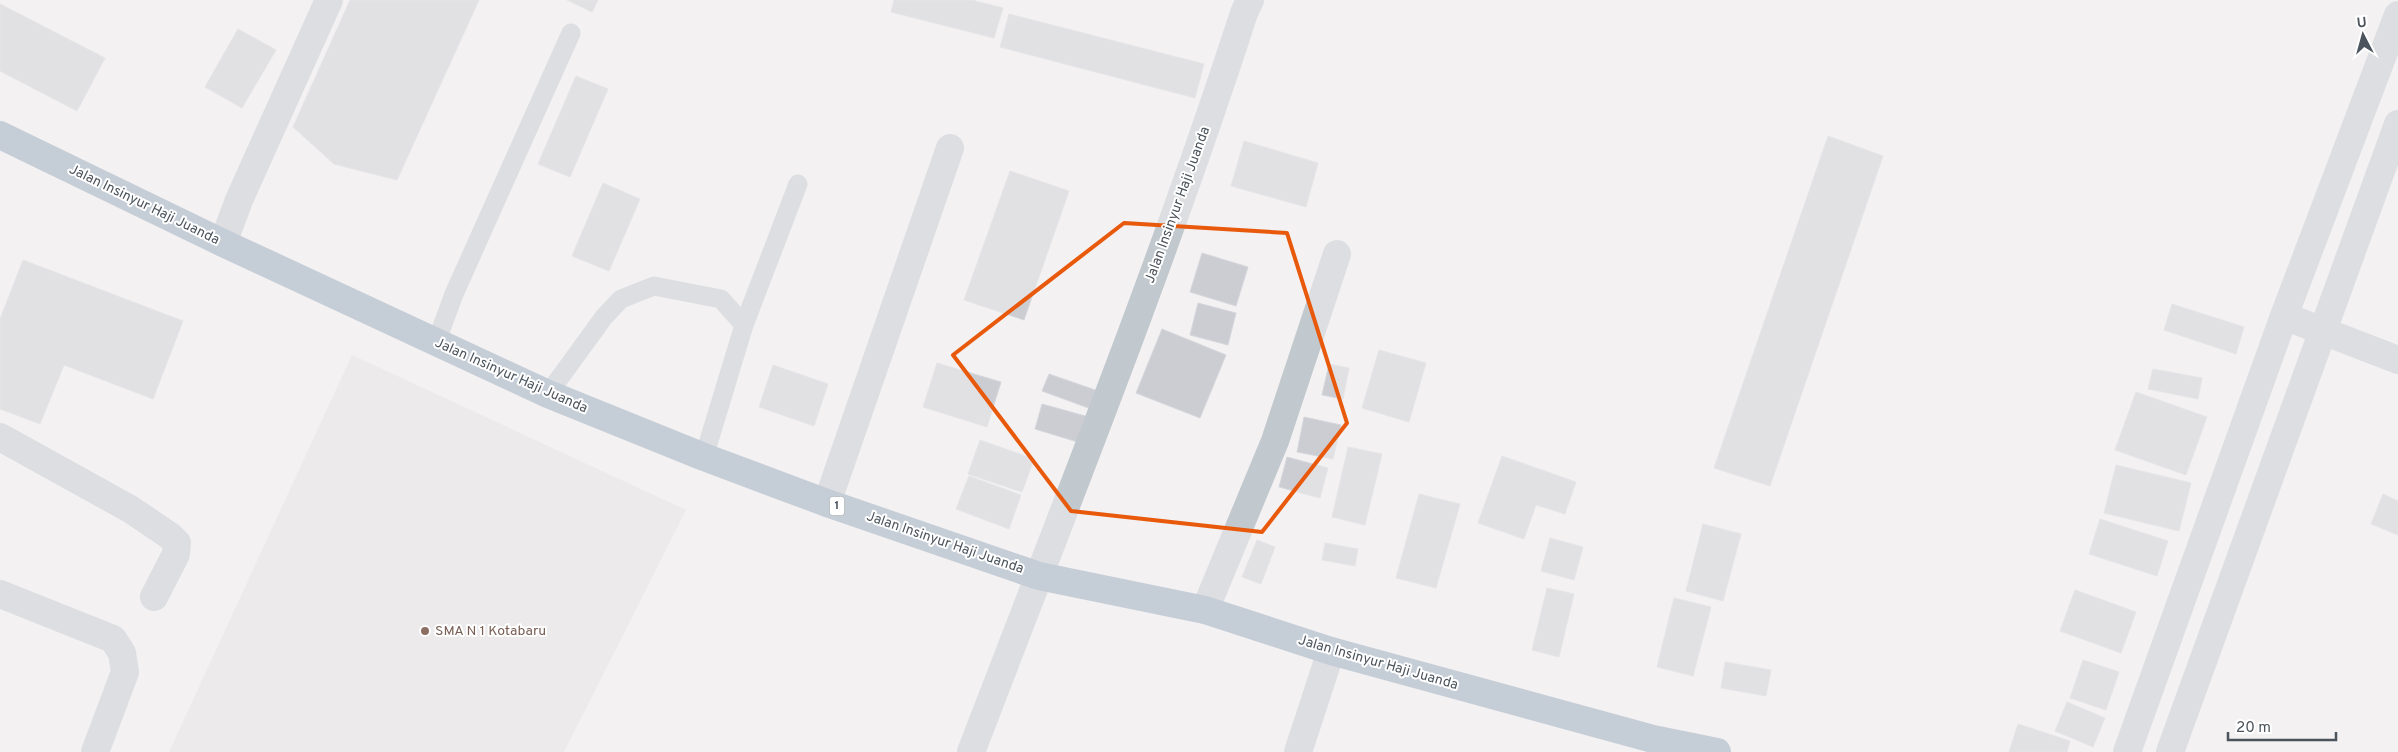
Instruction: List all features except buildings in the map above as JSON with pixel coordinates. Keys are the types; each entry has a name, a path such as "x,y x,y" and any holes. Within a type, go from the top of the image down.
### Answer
{"highway":[{"name":"Jalan Insinyur Haji Juanda","path":"0,135 223,243 548,394 704,457 827,502 1039,576 1205,610 1331,651 1653,739 1717,752"}],"street":[{"path":"223,243 239,200 329,0"},
{"name":"Jalan Insinyur Haji Juanda","path":"1039,576 1208,125 1244,13 1250,0"},
{"path":"2127,752 2284,316 2398,15"},
{"path":"2365,104 2398,115"},
{"path":"2170,752 2398,124"},
{"path":"827,502 950,148"},
{"path":"1205,610 1275,441 1337,254"},
{"path":"2284,316 2398,360"},
{"path":"0,437 130,509 170,536 177,543 176,554 154,597"},
{"path":"972,752 1039,576"},
{"path":"0,594 113,639 122,653 125,672 95,752"},
{"path":"1298,752 1331,651"}],"lane":[{"path":"436,343 454,294 571,33"},
{"path":"704,457 744,325 798,184"},
{"path":"548,394 604,317 621,298 654,286 720,300 744,325"}],"highlighted area":[{"path":"1124,223 1287,233 1347,423 1262,532 1071,511 953,355"}],"shaded area":[{"name":"SMA N 1 Kotabaru","path":"352,355 686,510 564,752 169,752"}],"place":[{"name":"SMA N 1 Kotabaru","path":"425,631"}]}
